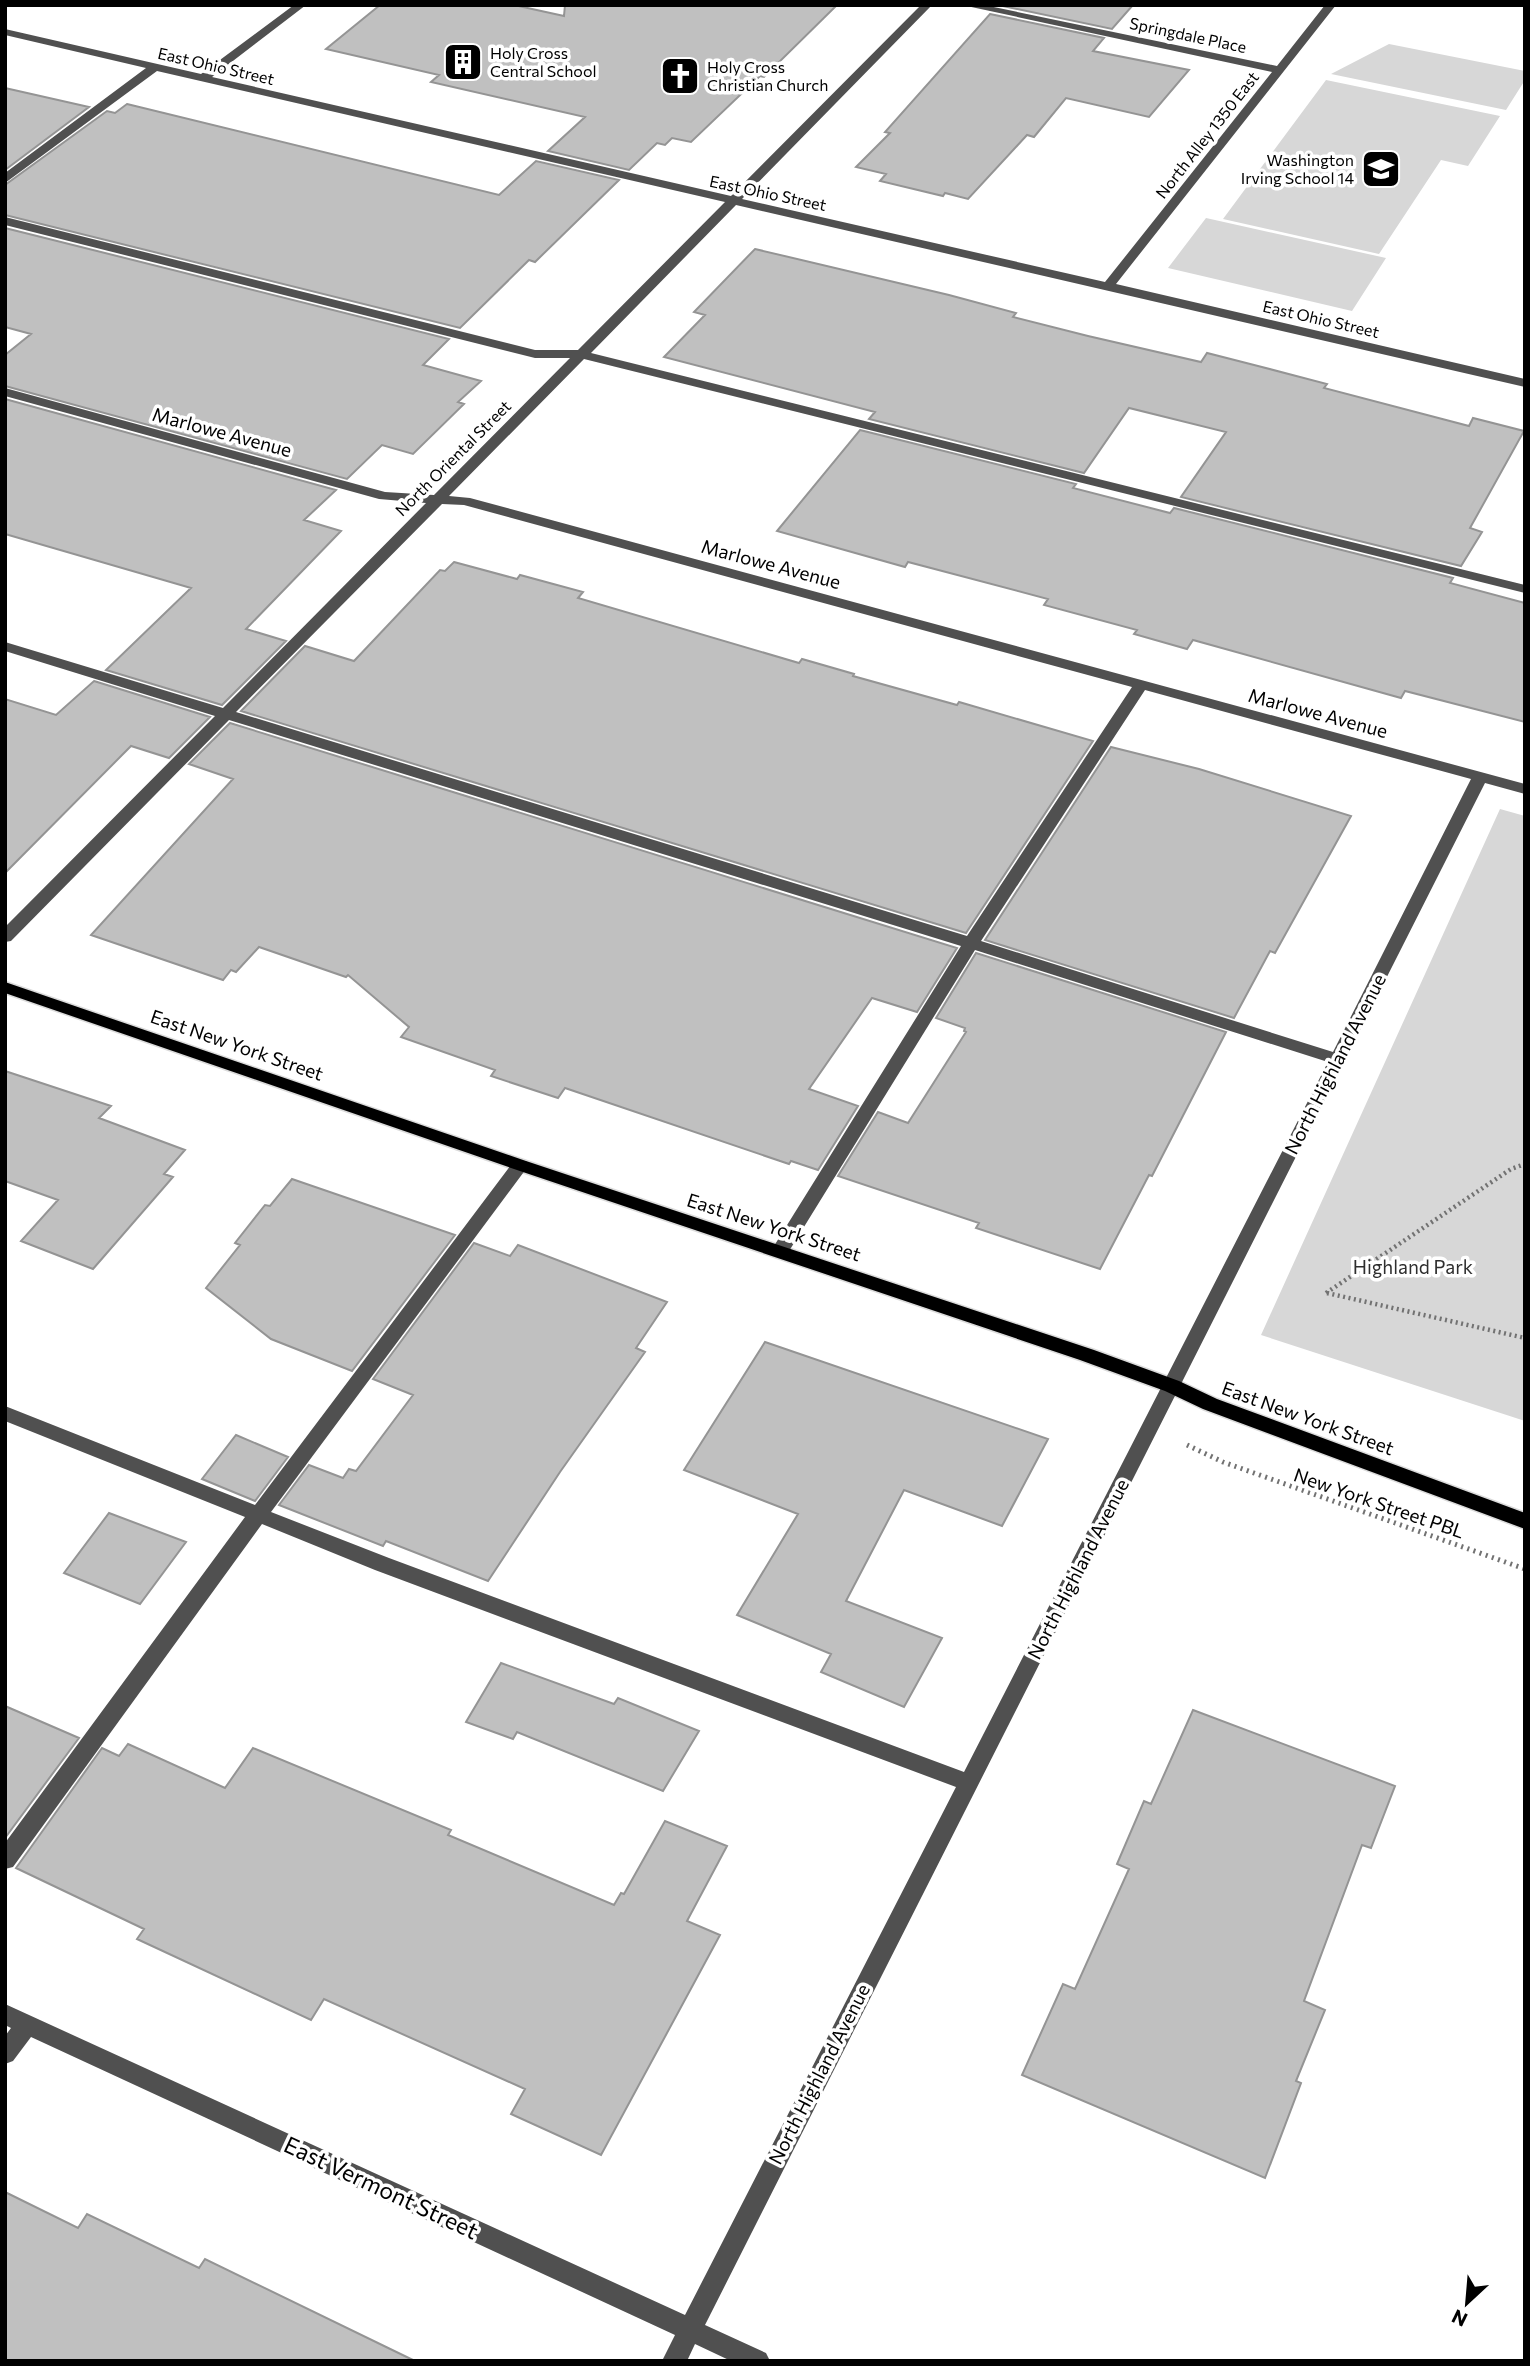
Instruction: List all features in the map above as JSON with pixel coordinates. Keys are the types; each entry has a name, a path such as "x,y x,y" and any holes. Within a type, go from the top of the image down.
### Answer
{"main road":[{"name":"East New York Street","path":"5,987 1172,1386 1210,1404 1525,1521"}],"street":[{"path":"202,79 301,5"},
{"name":"North Oriental Street","path":"5,937 927,5"},
{"name":"Springdale Place","path":"967,5 1279,70"},
{"name":"North Alley 1350 East","path":"1108,286 1327,6"},
{"name":"East Ohio Street","path":"5,32 684,191 734,200 1525,383"},
{"path":"5,179 155,67"},
{"path":"5,220 536,354 581,354 1525,589"},
{"name":"Marlowe Avenue","path":"5,392 384,496 403,500 438,498 465,501 1525,789"},
{"path":"5,646 971,943 1337,1059"},
{"path":"780,1251 971,943 1141,685"},
{"name":"North Highland Avenue","path":"674,2361 1480,777"},
{"path":"5,1860 258,1515 520,1165"},
{"path":"5,1413 394,1569 968,1783"},
{"name":"East Vermont Street","path":"5,2014 758,2361"},
{"path":"5,2054 27,2024"}],"path":[{"path":"1525,1164 1511,1170 1326,1293 1525,1338"},
{"name":"New York Street PBL","path":"1223,1462 1525,1569"}],"green space":[{"path":"1389,44 1525,71 1525,80 1506,110 1331,74"},
{"path":"1326,80 1500,116 1468,166 1441,160 1379,254 1223,219"},
{"path":"1206,218 1386,258 1352,311 1168,268"},
{"name":"Highland Park","path":"1500,809 1525,816 1525,1421 1261,1335"}],"building":[{"path":"380,5 514,5 564,16 565,5 837,5 764,77 760,76 691,142 672,138 665,145 657,143 629,170 548,151 585,117 431,82 439,75 326,49"},
{"path":"998,5 1133,5 1112,29"},
{"path":"990,14 1104,38 1093,51 1189,70 1149,117 1066,98 1034,137 1027,135 968,199 880,181 886,174 856,167 890,133 885,132"},
{"path":"5,88 89,107 5,170"},
{"path":"127,104 499,195 536,161 619,180 535,262 529,260 460,328 5,215 5,185 107,111 115,113"},
{"path":"5,228 449,339 423,365 481,381 458,402 464,404 413,454 382,445 347,479 5,386 5,355 31,334 5,327"},
{"path":"755,249 949,295 1016,313 1013,317 1088,336 1201,362 1207,353 1327,384 1324,388 1469,426 1473,418 1524,431 1470,528 1482,532 1461,566 1181,497 1226,432 1129,408 1084,473 869,419 875,412 664,357 705,315 694,312"},
{"path":"5,399 336,490 304,520 341,531 246,629 286,641 222,705 106,670 191,588 5,534"},
{"path":"860,430 1076,484 1073,488 1170,513 1174,508 1453,578 1450,583 1525,603 1525,722 1405,691 1401,698 1193,640 1187,649 1134,634 1137,630 1044,605 1048,599 908,562 905,567 777,531"},
{"path":"454,562 517,579 520,575 583,592 578,598 799,663 802,659 854,674 853,676 957,705 959,702 1093,741 966,933 241,711 305,646 354,661 440,570 445,571"},
{"path":"94,681 210,717 169,758 131,746 5,873 5,699 56,715"},
{"path":"230,723 957,948 917,1012 872,998 809,1089 858,1106 818,1170 791,1161 789,1164 565,1088 558,1098 491,1076 495,1070 401,1037 409,1027 348,975 346,977 259,947 236,972 231,970 223,980 91,935 233,779 189,764"},
{"path":"1111,747 1199,769 1351,816 1275,953 1270,951 1234,1018 985,940"},
{"path":"976,953 1226,1032 1152,1176 1149,1175 1100,1269 976,1228 979,1223 838,1176 878,1112 908,1123 966,1032 965,1028 936,1018"},
{"path":"5,1071 111,1106 99,1118 185,1150 164,1174 173,1177 93,1269 21,1241 58,1200 5,1181"},
{"path":"292,1179 455,1235 352,1371 271,1339 206,1288 240,1245 235,1243 265,1205 270,1206"},
{"path":"474,1243 510,1256 518,1245 667,1302 636,1348 645,1352 560,1472 488,1581 386,1541 383,1546 279,1505 309,1465 343,1478 349,1469 356,1471 413,1395 373,1379"},
{"path":"765,1342 1048,1439 1002,1526 904,1490 846,1601 942,1638 904,1707 821,1672 831,1654 737,1615 798,1514 684,1470"},
{"path":"236,1435 288,1457 255,1501 202,1479"},
{"path":"109,1513 186,1542 140,1604 64,1573"},
{"path":"501,1663 614,1704 618,1698 699,1731 663,1791 517,1732 513,1739 466,1722"},
{"path":"5,1706 79,1738 5,1838"},
{"path":"1193,1710 1395,1786 1371,1848 1362,1845 1304,2001 1325,2010 1296,2081 1301,2083 1265,2178 1022,2075 1063,1984 1075,1989 1129,1869 1117,1864 1144,1801 1151,1804"},
{"path":"128,1744 225,1788 253,1748 451,1830 448,1835 614,1905 621,1893 624,1894 665,1821 727,1846 687,1921 720,1935 601,2155 511,2114 525,2089 324,1999 311,2020 137,1939 144,1929 16,1868 102,1748 119,1756"},
{"path":"5,2192 78,2228 87,2214 199,2268 205,2259 415,2361 5,2361"}],"place":[{"name":"Holy Cross Central School","path":"463,62"},
{"name":"Holy Cross Christian Church","path":"680,76"},
{"name":"Washington Irving School 14","path":"1381,169"}]}
